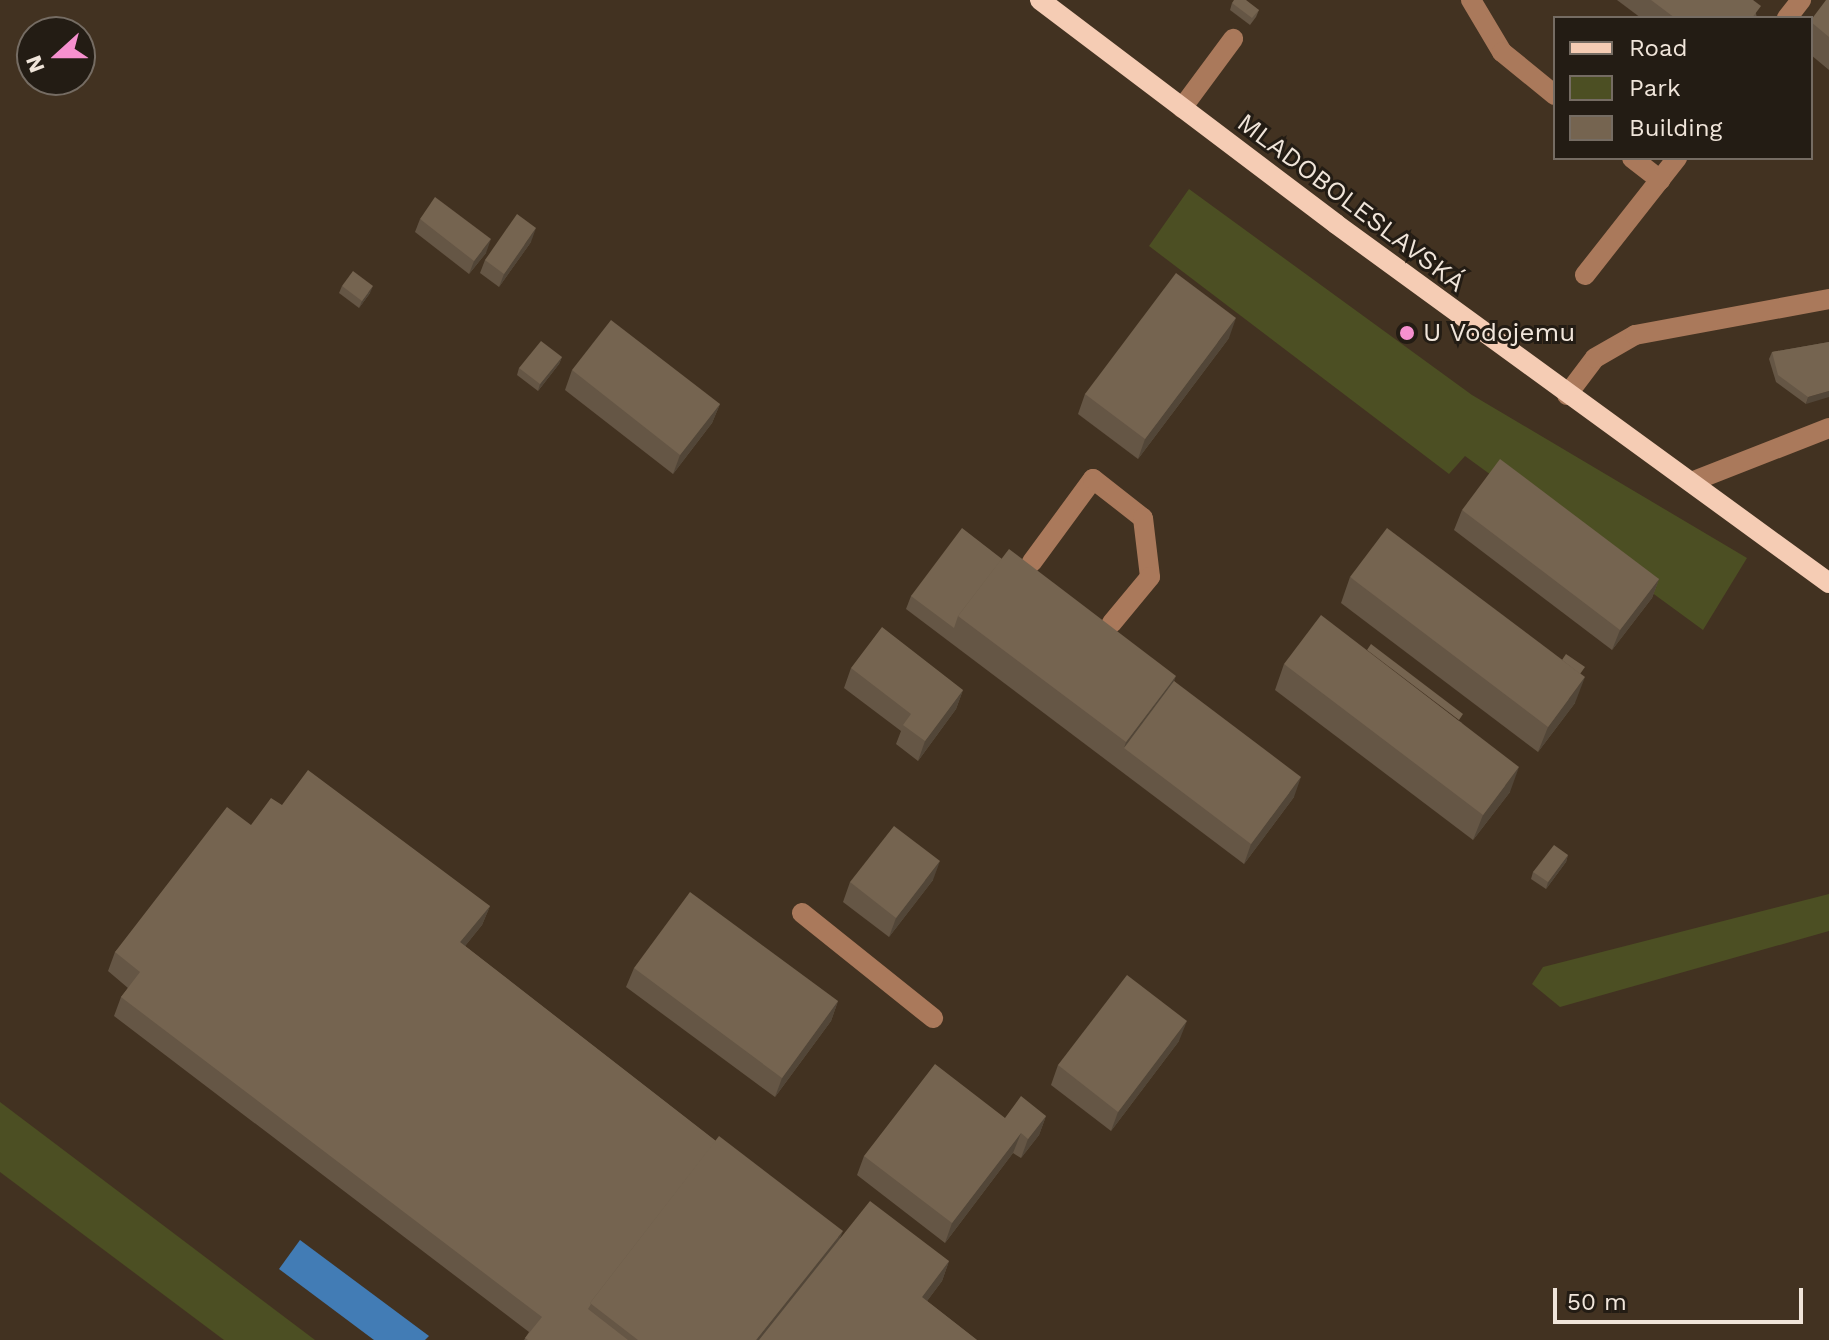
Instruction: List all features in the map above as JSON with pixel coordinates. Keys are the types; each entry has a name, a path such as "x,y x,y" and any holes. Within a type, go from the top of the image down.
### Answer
{"main road":[{"name":"MLADOBOLESLAVSKÁ","path":"1040,0 1567,395 1829,583"}],"lane":[{"path":"1471,0 1502,52 1553,93"},
{"path":"1789,16 1801,0"},
{"path":"1182,108 1233,39"},
{"path":"1635,160 1660,180"},
{"path":"1585,275 1675,160"},
{"path":"1567,395 1595,358 1635,335 1829,299"},
{"path":"1691,482 1829,428"},
{"path":"1032,562 1093,479 1143,518 1150,577 1112,623"},
{"path":"802,913 933,1018"}],"green space":[{"path":"1189,189 1472,395 1747,558 1703,630 1465,456 1449,474 1149,246"},
{"path":"1829,894 1829,931 1560,1007 1532,984 1543,967"},
{"path":"0,1102 315,1340 224,1340 0,1172"}],"water":[{"path":"300,1240 429,1336 425,1340 374,1340 279,1269"}],"building":[{"path":"1234,0 1246,0 1259,10 1252,18 1232,3"},
{"path":"1651,0 1753,0 1761,6 1754,16 1672,16"},
{"path":"1829,0 1829,37 1813,24 1813,17"},
{"path":"435,197 491,239 474,261 420,219"},
{"path":"517,214 536,228 504,274 485,260"},
{"path":"353,271 373,286 362,301 342,286"},
{"path":"1176,273 1236,318 1145,439 1085,394"},
{"path":"611,320 720,404 680,455 572,370"},
{"path":"541,341 562,357 540,384 519,368"},
{"path":"1829,342 1829,391 1808,397 1778,375 1772,352"},
{"path":"1500,459 1659,579 1620,630 1462,510"},
{"path":"962,528 1002,559 958,616 954,628 911,596"},
{"path":"1387,528 1585,677 1548,727 1350,577"},
{"path":"1009,549 1176,676 1126,742 958,616"},
{"path":"1321,615 1519,767 1483,815 1284,664"},
{"path":"882,627 963,690 925,741 903,725 911,714 851,668"},
{"path":"1371,644 1463,714 1459,720 1367,650"},
{"path":"1566,654 1585,667 1580,674 1562,660"},
{"path":"1174,681 1301,777 1251,844 1124,748"},
{"path":"308,770 490,906 460,942 716,1141 590,1303 588,1309 628,1340 525,1338 542,1317 121,997 140,972 115,952 227,807 251,825 271,798 282,805"},
{"path":"894,826 940,861 896,918 850,882"},
{"path":"1554,845 1568,855 1548,882 1533,872"},
{"path":"690,892 838,1001 782,1078 634,968"},
{"path":"1127,975 1187,1021 1118,1112 1058,1065"},
{"path":"935,1064 1005,1118 1021,1096 1046,1116 1028,1139 1021,1133 952,1223 864,1156"},
{"path":"719,1136 843,1231 756,1340 638,1340 590,1303"},
{"path":"870,1201 949,1261 922,1297 977,1340 759,1340"}],"place":[{"name":"U Vodojemu","path":"1407,333"}]}
